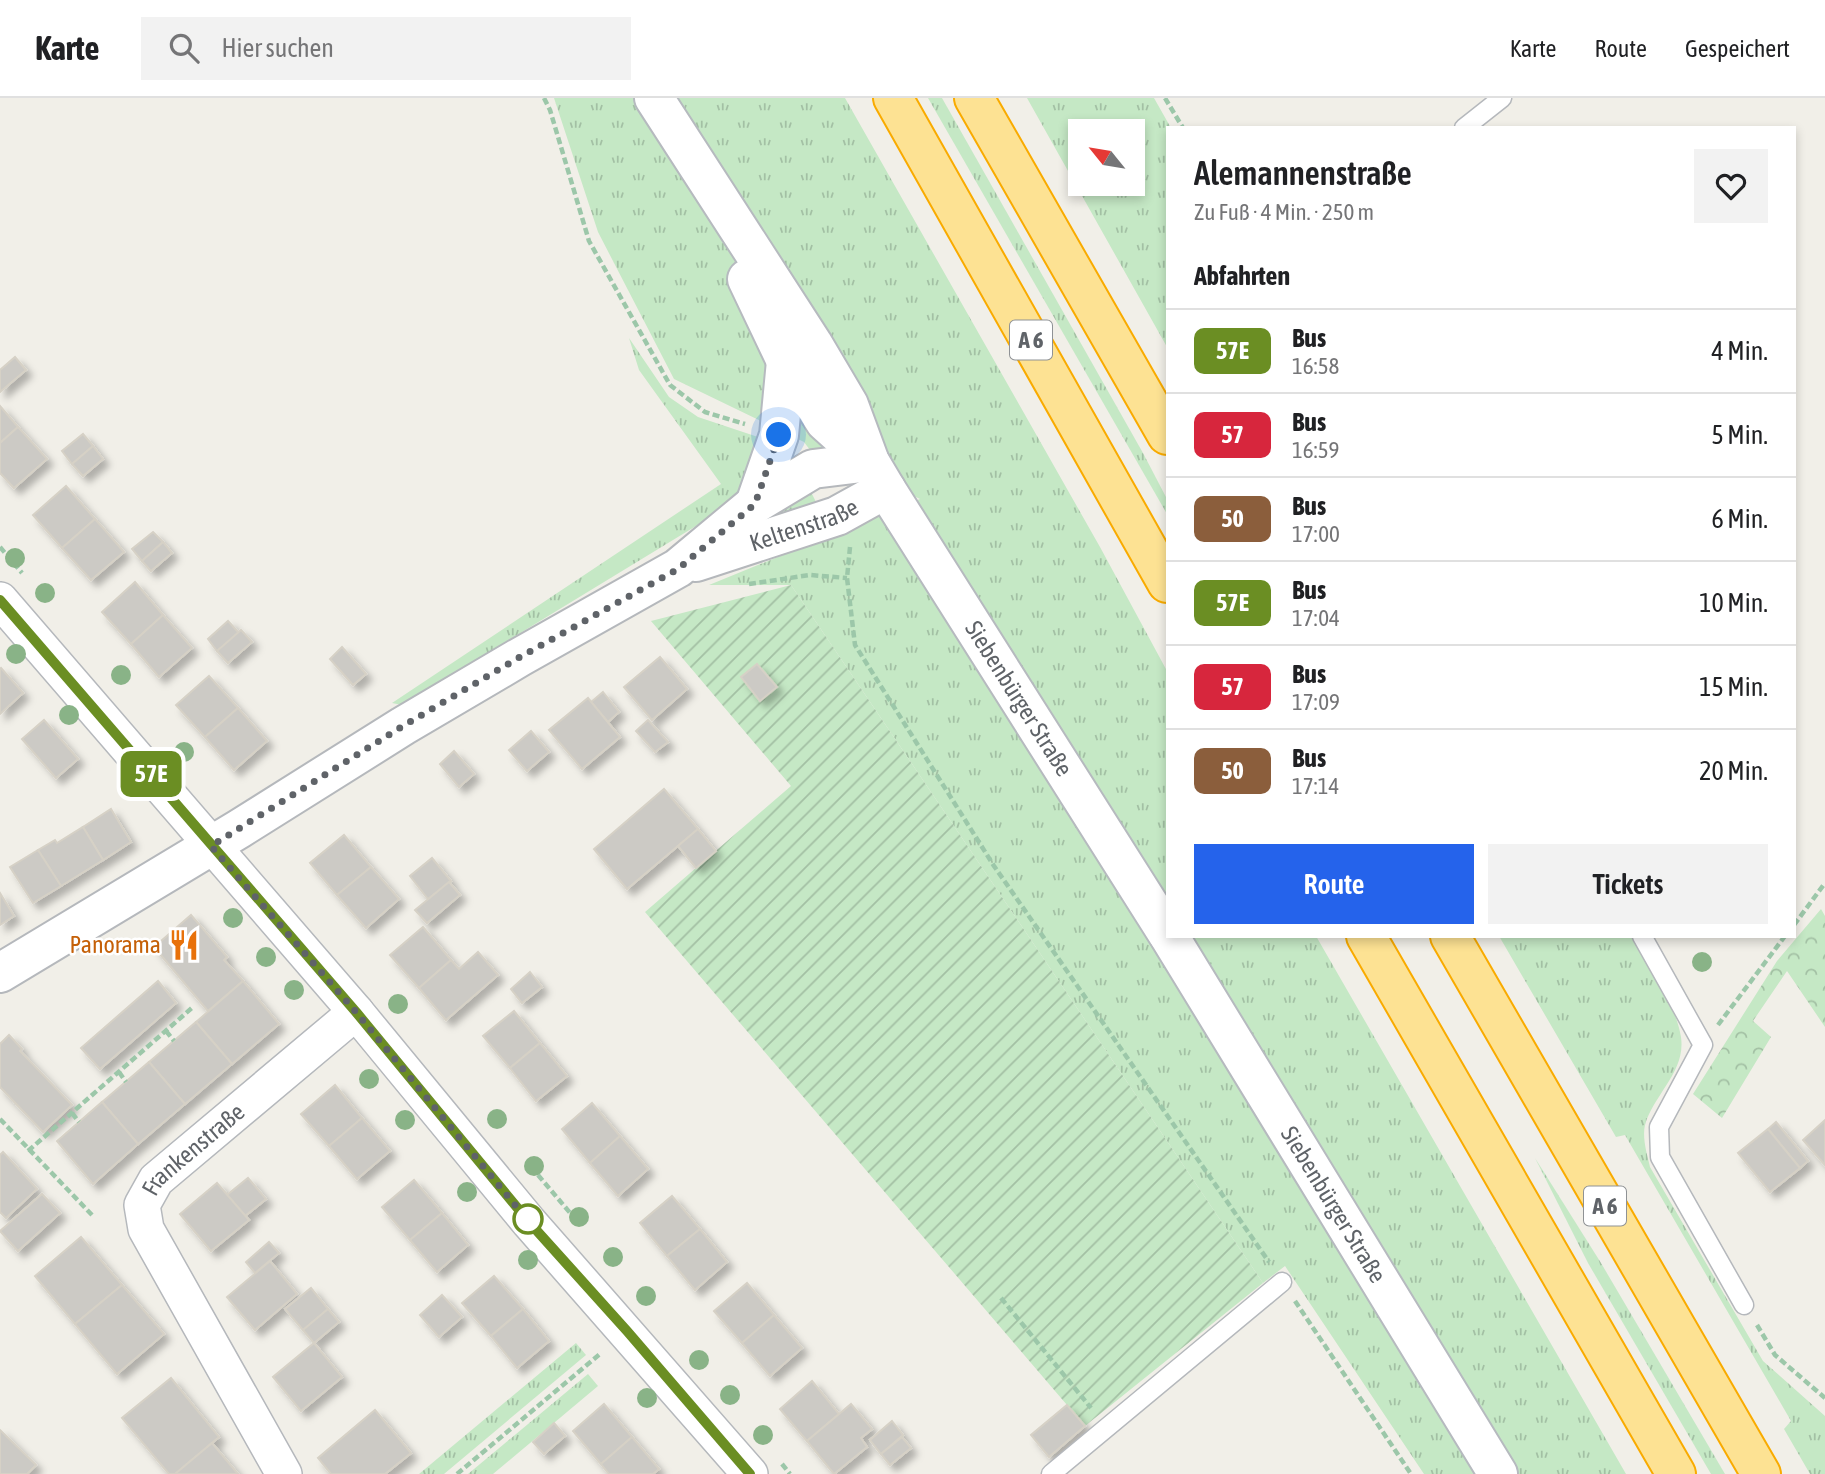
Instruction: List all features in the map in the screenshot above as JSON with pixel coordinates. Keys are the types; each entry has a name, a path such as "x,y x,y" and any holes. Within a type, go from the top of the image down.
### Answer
{"highway":[{"name":"A 6","path":"893,98 1166,581"},
{"path":"974,98 1166,433"},
{"path":"1367,938 1676,1474"},
{"name":"A 6","path":"1451,938 1761,1474"}],"main road":[{"name":"Siebenbürger Straße","path":"654,98 813,344 849,405 878,476 1166,931"},
{"name":"Siebenbürger Straße","path":"682,145 786,361 825,422 878,476"},
{"path":"755,504 779,435 786,361"},
{"name":"Keltenstraße","path":"678,569 755,504 813,469 878,476"},
{"name":"Keltenstraße","path":"0,973 520,657 678,569 837,516 878,476"},
{"name":"Siebenbürger Straße","path":"1170,938 1498,1474"}],"street":[{"path":"0,600 356,1012 529,1222 750,1474"},
{"name":"Frankenstraße","path":"284,1474 146,1229 142,1205 156,1180 356,1012"}],"lane":[{"path":"1467,126 1502,98"},
{"path":"1643,938 1703,1045 1659,1127 1660,1157 1744,1305"},
{"path":"1051,1474 1282,1282"}],"path":[{"path":"544,98 550,110 589,241 670,384 705,412 779,435"},
{"path":"1165,98 1182,126"},
{"path":"837,516 850,542 847,578 855,645 994,866 1282,1282 1411,1474"},
{"path":"743,585 810,575 847,578"},
{"path":"1796,922 1825,883"},
{"path":"1703,1045 1783,938"},
{"path":"29,1151 193,1007"},
{"path":"166,1031 174,1041"},
{"path":"119,1072 126,1082"},
{"path":"72,1113 79,1122"},
{"path":"0,1119 92,1215"},
{"path":"1001,1298 1094,1412"},
{"path":"1744,1305 1775,1355 1825,1398"},
{"path":"457,1474 602,1352"}],"green space":[{"path":"554,98 845,98 1100,547 1166,669 1166,938 1317,938 1626,1474 1424,1474 1285,1266 1263,1283 791,585 709,585 920,499 815,448 810,450 804,442 674,379 598,232"},
{"path":"928,98 942,98 1143,453 1166,497 1166,512"},
{"path":"1027,98 1154,98 1170,126 1166,126 1166,345 1082,196 1145,196 1145,119 1068,119 1068,171"},
{"path":"629,338 669,397 698,417 764,439 749,481 719,512 402,705 392,703 721,484 639,370"},
{"path":"808,486 817,504 769,519 763,517"},
{"path":"791,585 1263,1283 1085,1426 645,912 791,786 651,621"},
{"path":"1821,909 1825,916 1825,1027 1787,971 1753,1021 1771,1037 1722,1118 1693,1094 1777,961"},
{"path":"1500,938 1632,938 1667,997 1681,1037 1679,1061 1645,1125 1644,1141 1650,1167 1763,1361 1825,1416 1825,1474 1810,1474 1784,1429 1791,1421 1625,1135 1616,1137"},
{"path":"1535,1158 1601,1263 1725,1474 1711,1474 1588,1263"},
{"path":"576,1343 586,1355 444,1474 419,1474"},
{"path":"588,1374 598,1386 493,1474 468,1474"}],"building":[{"path":"15,357 26,370 0,392 0,370"},
{"path":"0,406 18,427 0,443"},
{"path":"18,427 47,459 14,488 0,473 0,443"},
{"path":"83,434 93,446 72,464 62,451"},
{"path":"93,446 103,459 83,476 72,464"},
{"path":"66,486 95,519 62,548 33,515"},
{"path":"95,519 124,552 91,580 62,548"},
{"path":"153,532 163,542 142,561 132,549"},
{"path":"163,542 172,553 151,571 142,561"},
{"path":"135,582 163,615 131,644 102,612"},
{"path":"163,615 192,648 159,677 131,644"},
{"path":"228,621 239,633 217,651 208,639"},
{"path":"241,630 252,642 228,663 217,651"},
{"path":"342,647 366,674 353,685 330,659"},
{"path":"660,657 687,689 652,720 624,687"},
{"path":"757,664 777,687 760,701 741,677"},
{"path":"0,669 23,693 0,714"},
{"path":"209,676 238,708 205,737 176,705"},
{"path":"603,692 619,712 608,722 591,702"},
{"path":"588,698 620,737 582,769 549,730"},
{"path":"238,708 267,741 234,770 205,737"},
{"path":"44,720 78,759 56,778 22,739"},
{"path":"648,720 668,742 655,752 636,731"},
{"path":"531,731 549,752 527,771 509,750"},
{"path":"454,751 474,774 459,787 440,764"},
{"path":"664,789 698,829 627,889 594,849"},
{"path":"111,809 131,842 103,860 83,827"},
{"path":"83,827 103,860 61,886 38,850 55,840 57,843"},
{"path":"698,829 716,851 696,868 678,846"},
{"path":"344,835 371,867 337,895 310,863"},
{"path":"38,850 61,886 33,903 10,867"},
{"path":"432,858 451,881 428,899 410,876"},
{"path":"371,867 399,899 366,928 337,895"},
{"path":"449,882 460,895 427,923 415,910"},
{"path":"0,893 14,916 0,925"},
{"path":"191,915 227,957 224,960 243,981 208,1011 154,947"},
{"path":"423,927 451,960 419,988 390,955"},
{"path":"478,952 498,975 446,1020 419,988 451,960 459,969"},
{"path":"530,972 542,987 522,1003 511,989"},
{"path":"158,981 176,1003 100,1069 81,1048"},
{"path":"243,981 279,1024 232,1064 196,1022"},
{"path":"514,1011 540,1043 510,1068 483,1036"},
{"path":"196,1022 232,1064 185,1104 149,1062"},
{"path":"9,1035 22,1049 20,1051 72,1105 43,1132 0,1087 0,1044"},
{"path":"540,1043 567,1076 536,1101 510,1068"},
{"path":"149,1062 185,1104 138,1144 102,1102"},
{"path":"335,1085 362,1118 329,1146 301,1114"},
{"path":"102,1102 138,1144 93,1184 57,1141"},
{"path":"592,1103 620,1136 590,1163 562,1129"},
{"path":"362,1118 390,1151 357,1179 329,1146"},
{"path":"1825,1120 1825,1165 1803,1140"},
{"path":"1776,1122 1808,1161 1800,1168 1768,1129"},
{"path":"1768,1129 1800,1168 1770,1192 1738,1153"},
{"path":"620,1136 648,1169 618,1196 590,1163"},
{"path":"3,1152 37,1189 6,1218 0,1212 0,1155"},
{"path":"248,1178 266,1199 245,1216 227,1195"},
{"path":"414,1180 442,1213 410,1240 382,1207"},
{"path":"217,1183 249,1220 211,1251 180,1214"},
{"path":"42,1194 60,1213 18,1251 0,1231"},
{"path":"672,1196 700,1229 667,1256 640,1223"},
{"path":"442,1213 468,1245 437,1272 410,1240"},
{"path":"700,1229 727,1262 695,1290 667,1256"},
{"path":"81,1237 122,1285 75,1324 35,1276"},
{"path":"269,1242 279,1253 255,1273 246,1262"},
{"path":"270,1261 297,1294 255,1330 227,1297"},
{"path":"494,1276 523,1309 491,1336 462,1303"},
{"path":"747,1283 774,1315 742,1343 714,1311"},
{"path":"122,1285 164,1334 117,1374 75,1324"},
{"path":"311,1288 328,1309 303,1330 285,1309"},
{"path":"442,1295 462,1317 439,1337 420,1315"},
{"path":"328,1309 339,1322 314,1343 303,1330"},
{"path":"523,1309 549,1341 517,1368 491,1336"},
{"path":"774,1315 802,1348 770,1376 742,1343"},
{"path":"314,1343 342,1377 301,1411 273,1377"},
{"path":"171,1378 219,1437 175,1474 169,1474 122,1418"},
{"path":"812,1381 839,1414 807,1441 780,1409"},
{"path":"604,1404 632,1437 601,1464 573,1431"},
{"path":"851,1404 872,1429 861,1438 867,1447 834,1474 807,1441"},
{"path":"1067,1405 1085,1426 1049,1457 1031,1435"},
{"path":"375,1410 411,1453 385,1474 331,1474 318,1458"},
{"path":"892,1421 903,1435 881,1454 870,1440"},
{"path":"554,1423 565,1436 544,1454 533,1442"},
{"path":"0,1430 36,1465 27,1474 0,1474"},
{"path":"632,1437 659,1469 653,1474 609,1474 601,1464"},
{"path":"902,1437 911,1448 890,1465 881,1454"},
{"path":"212,1443 238,1474 175,1474"}],"bus line":[{"name":"57E","path":"0,600 356,1012 529,1222 750,1474"}],"place":[{"name":"Panorama","path":"184,945"}],"route":[{"path":"528,1219 529,1222 356,1012 211,846 403,726 678,569 755,504 779,435"}]}
